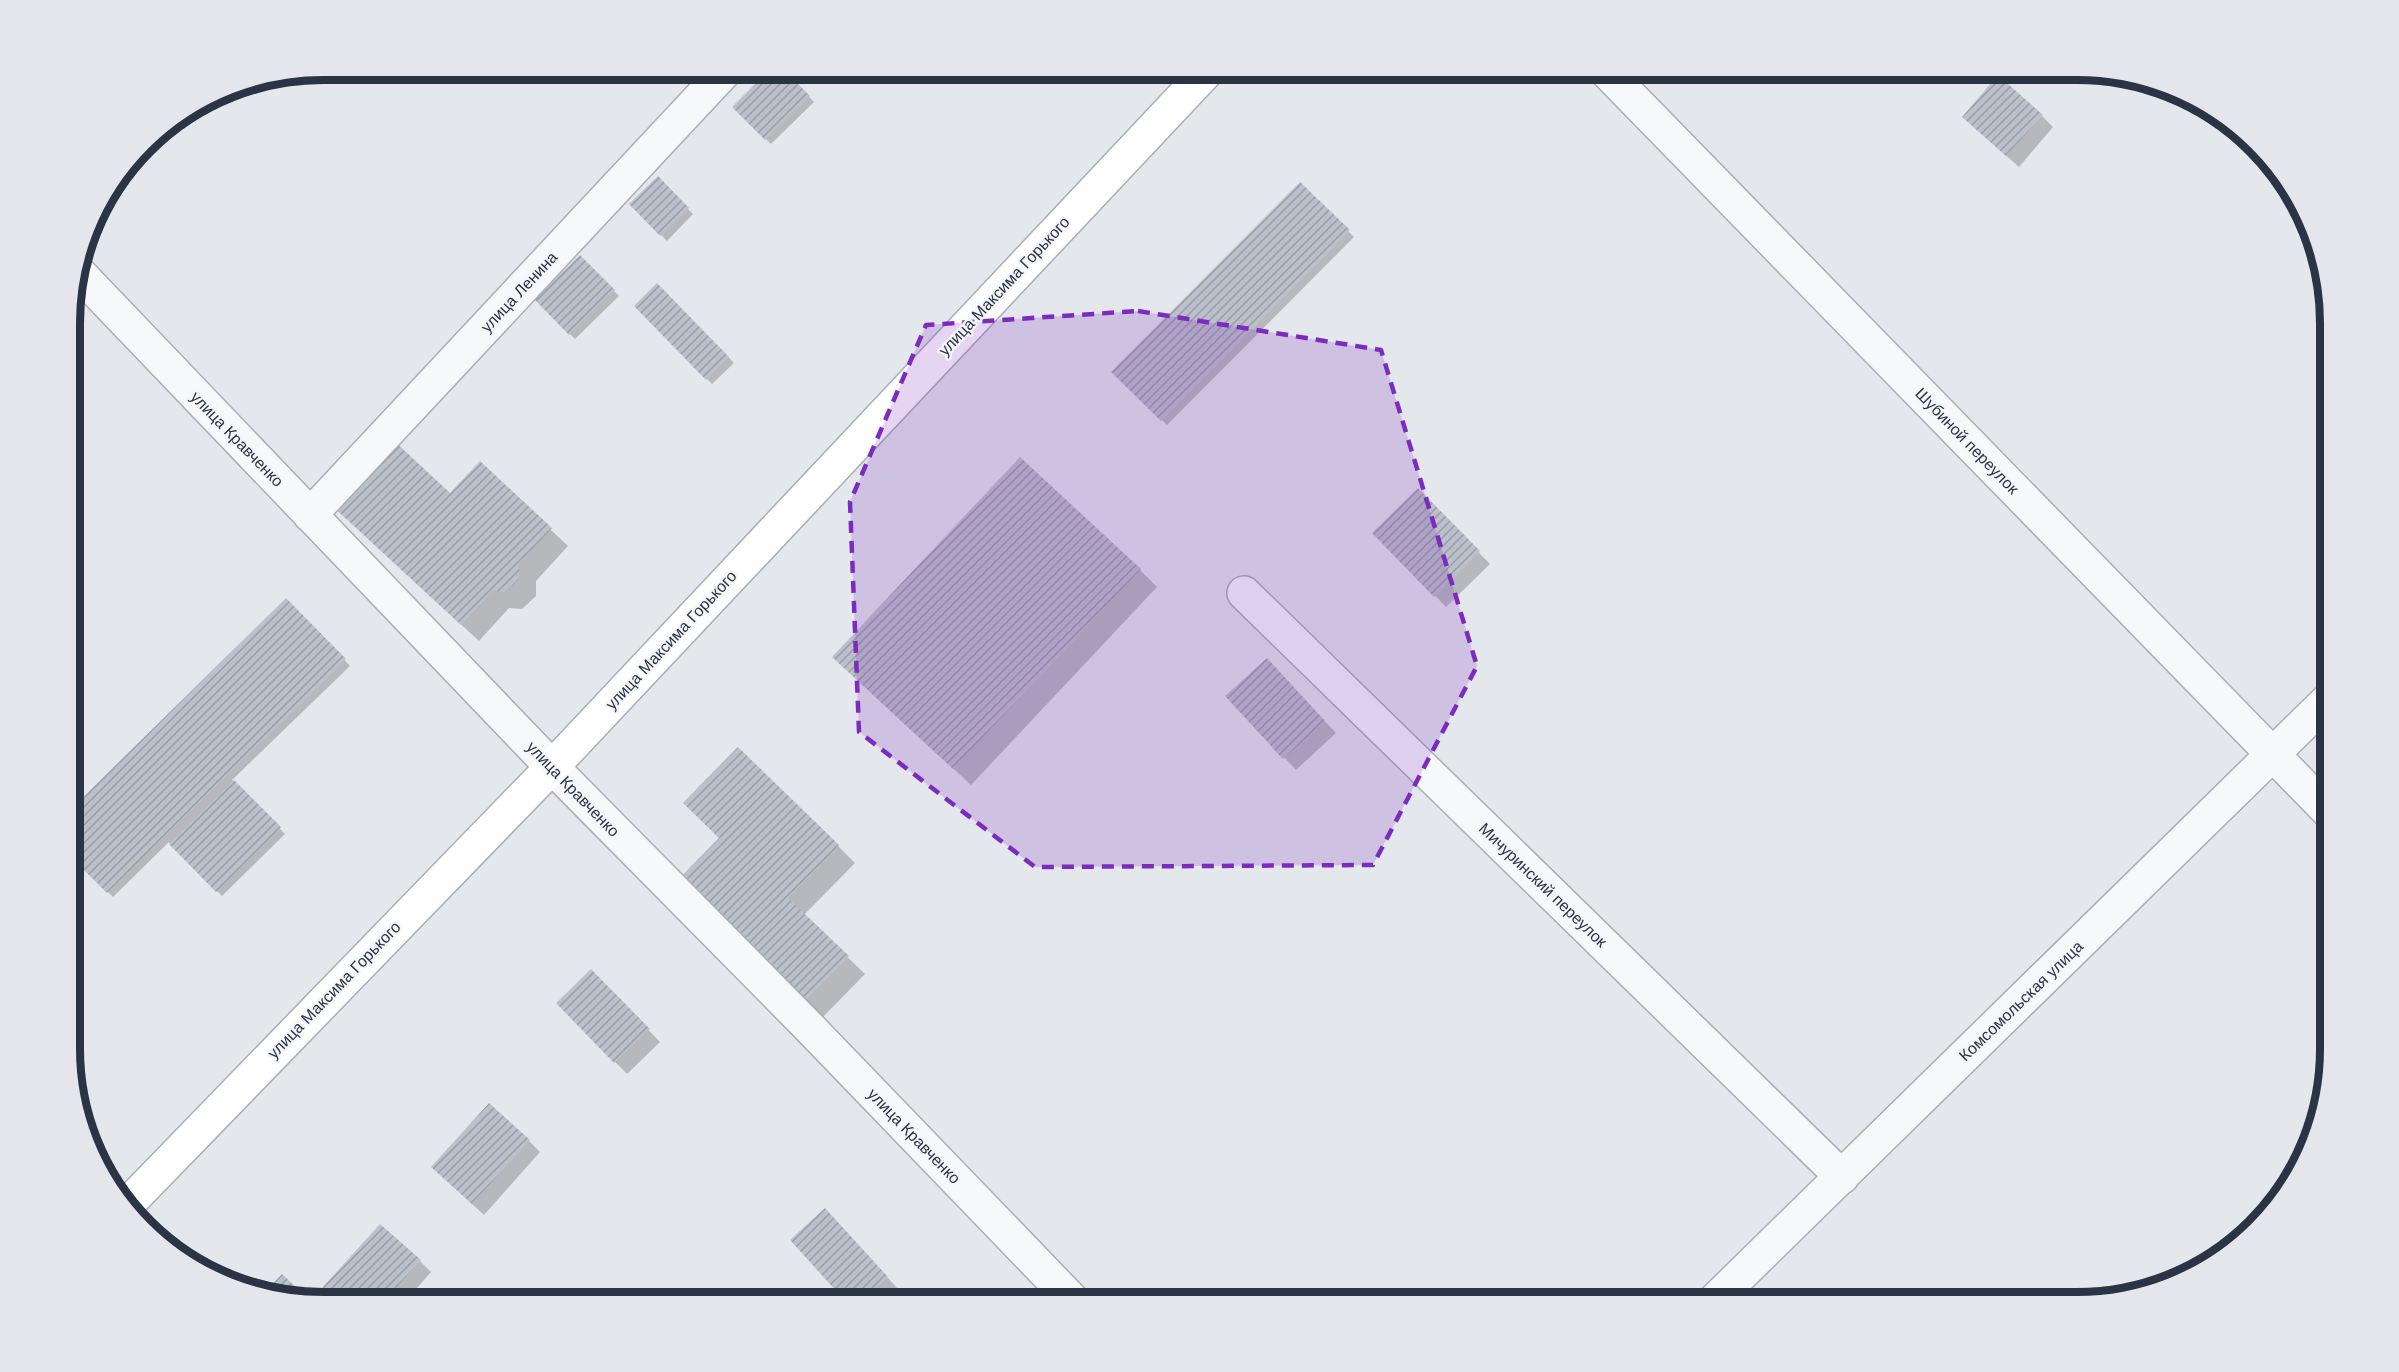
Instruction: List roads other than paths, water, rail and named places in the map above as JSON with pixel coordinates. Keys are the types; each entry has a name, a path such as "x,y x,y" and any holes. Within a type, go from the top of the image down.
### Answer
{"main road":[{"name":"улица Максима Горького","path":"132,1200 552,767 1199,80"}],"street":[{"name":"улица Ленина","path":"310,515 718,80"},
{"name":"Шубиной переулок","path":"1615,80 2320,802"},
{"name":"улица Кравченко","path":"84,278 552,767 807,1025 1064,1292"},
{"name":"Мичуринский переулок","path":"1244,593 1842,1177"},
{"name":"Комсомольская улица","path":"1723,1292 2320,709"}]}
